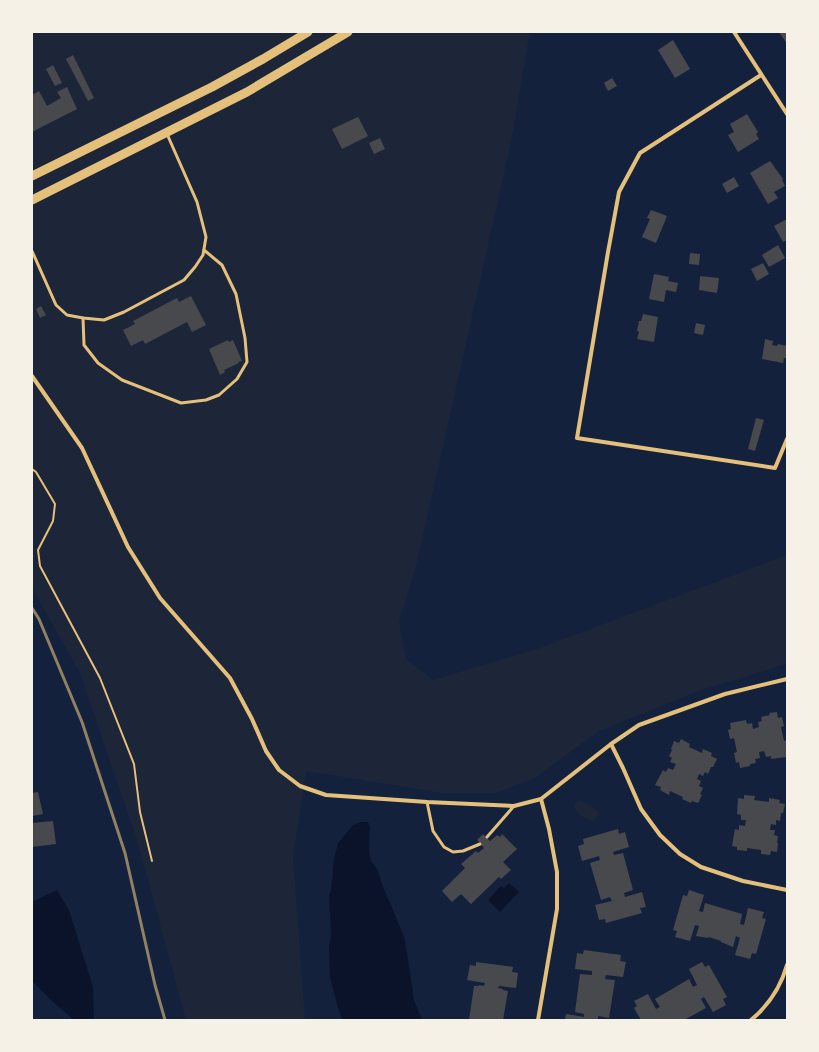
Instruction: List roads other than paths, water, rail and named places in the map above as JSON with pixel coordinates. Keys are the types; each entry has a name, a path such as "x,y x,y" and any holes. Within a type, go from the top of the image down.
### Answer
{"main road":[{"path":"32,176 212,87 308,32"},
{"path":"32,200 247,92 348,32"}],"street":[{"path":"734,32 787,114"},
{"path":"761,75 640,153 619,192 577,438 775,468 787,439"},
{"path":"32,376 82,448 128,547 160,598 230,678 252,719 266,751 279,770 300,786 326,795 514,806 541,799 610,744 639,725 725,694 787,679"},
{"path":"610,744 623,768 640,809 660,835 680,854 701,867 743,881 787,890"},
{"path":"538,1020 557,909 556,872 541,799"},
{"path":"751,1020 759,1013 775,992 787,965"}],"lane":[{"path":"32,251 56,306 67,315 104,320 124,312 184,280 203,255 206,237 197,202 166,132"},
{"path":"83,318 84,346 98,363 122,380 181,403 206,400 219,395 236,379 247,362 245,338 236,294 222,265 204,250"},
{"path":"427,802 433,831 444,847 453,852 463,851 480,844"},
{"path":"487,838 514,806"}],"railway":[{"path":"32,608 39,619 82,722 125,853 155,985 165,1020"}]}
